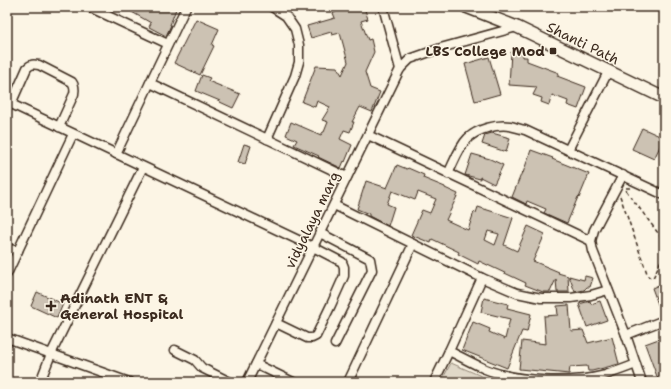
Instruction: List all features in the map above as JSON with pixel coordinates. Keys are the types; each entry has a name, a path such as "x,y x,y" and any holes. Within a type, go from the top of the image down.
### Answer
{"main road":[{"name":"Shanti Path","path":"466,7 517,27 664,98"}],"street":[{"path":"89,7 168,44"},
{"path":"116,154 186,7"},
{"path":"267,139 295,76 299,62 299,45 295,29 286,16 272,7"},
{"path":"383,7 400,69 410,59 444,47 517,27"},
{"path":"59,127 74,94 74,85 72,82 39,65 30,65 9,103 59,127 313,248 342,262 344,267 344,276 316,336 307,338 276,323"},
{"name":"vidyalaya marg","path":"247,382 400,69"},
{"path":"568,150 608,72"},
{"path":"150,83 347,177"},
{"path":"448,174 461,148 469,138 480,130 495,126 509,126 525,130 664,195"},
{"path":"7,274 74,134"},
{"path":"368,135 591,241"},
{"path":"40,382 51,354 143,167"},
{"path":"623,175 594,230 591,241 593,251 626,335 642,382"},
{"path":"334,205 482,278 517,293 542,298 571,298 591,295 608,290"},
{"path":"320,233 370,259 372,264 372,270 335,344"},
{"path":"348,382 412,244"},
{"path":"7,248 18,251"},
{"path":"434,382 482,278"},
{"path":"626,335 664,320"},
{"path":"7,338 130,382"},
{"path":"175,350 195,360 202,368 220,380 230,382"},
{"path":"449,351 485,369 507,376 531,379 582,379 604,375 636,364"},
{"path":"256,364 293,382"}],"path":[{"path":"630,188 625,189 619,195 648,276 651,278 653,278 664,254"},
{"path":"625,189 664,241 662,246 664,250"}],"shaded area":[{"path":"451,363 486,378 502,382 441,382"}],"building":[{"path":"123,7 172,7 176,9 166,36 149,27 151,23"},
{"path":"334,7 364,7 368,19 361,21 368,40 371,39 374,52 365,72 370,88 380,92 372,112 360,107 352,122 354,122 350,132 344,130 340,139 352,145 341,168 294,145 297,140 286,135 291,122 321,135 324,132 328,122 322,120 330,107 317,101 315,107 302,102 316,66 337,67 342,75 348,62 340,33 332,35 331,32 311,38 307,26 335,18 333,13 336,12"},
{"path":"196,19 219,29 212,45 214,46 200,75 174,63"},
{"path":"511,52 523,53 523,57 527,57 527,61 559,73 557,76 586,87 578,109 567,105 568,101 552,95 549,105 541,102 542,98 533,95 537,87 509,85"},
{"path":"489,57 500,94 475,101 465,64"},
{"path":"202,75 210,78 208,81 240,94 233,108 196,91"},
{"path":"642,128 664,138 654,159 632,149"},
{"path":"492,133 510,138 506,152 482,144 485,135"},
{"path":"244,144 251,146 245,164 238,162"},
{"path":"531,150 589,174 567,223 544,213 546,209 527,201 526,204 512,197 522,172 523,173"},
{"path":"472,154 490,159 503,165 494,184 480,177 480,179 465,175"},
{"path":"397,165 407,169 408,168 424,175 423,178 458,194 446,220 468,230 474,212 476,213 478,207 513,218 504,245 517,251 528,226 545,234 533,261 568,276 569,292 557,292 556,279 550,292 543,292 525,285 526,283 479,261 478,264 458,254 459,252 432,239 431,243 411,235 422,210 430,213 436,199 418,192 415,200 392,191 387,204 394,207 388,226 369,216 369,214 357,209 366,181 387,188","holes":["488,231 499,234 495,245 485,240"]},
{"path":"569,276 584,280 585,276 593,278 590,287 575,292"},
{"path":"661,284 662,286 664,285 664,315 662,315 652,288"},
{"path":"37,292 63,304 57,318 31,306"},
{"path":"484,298 508,304 507,308 531,314 527,332 522,331 507,368 462,350 473,322 490,329 489,332 505,339 510,319 481,312"},
{"path":"590,301 591,304 600,301 607,320 587,327 579,304"},
{"path":"569,305 571,331 583,330 588,343 612,337 619,364 592,371 588,371 587,366 570,367 569,374 519,369 522,341 546,344 544,316 558,315 557,306"},
{"path":"664,337 664,382 659,382 645,344"}],"place":[{"name":"LBS College Mod","path":"553,51"},
{"name":"Adinath ENT & General Hospital","path":"51,306"}]}
